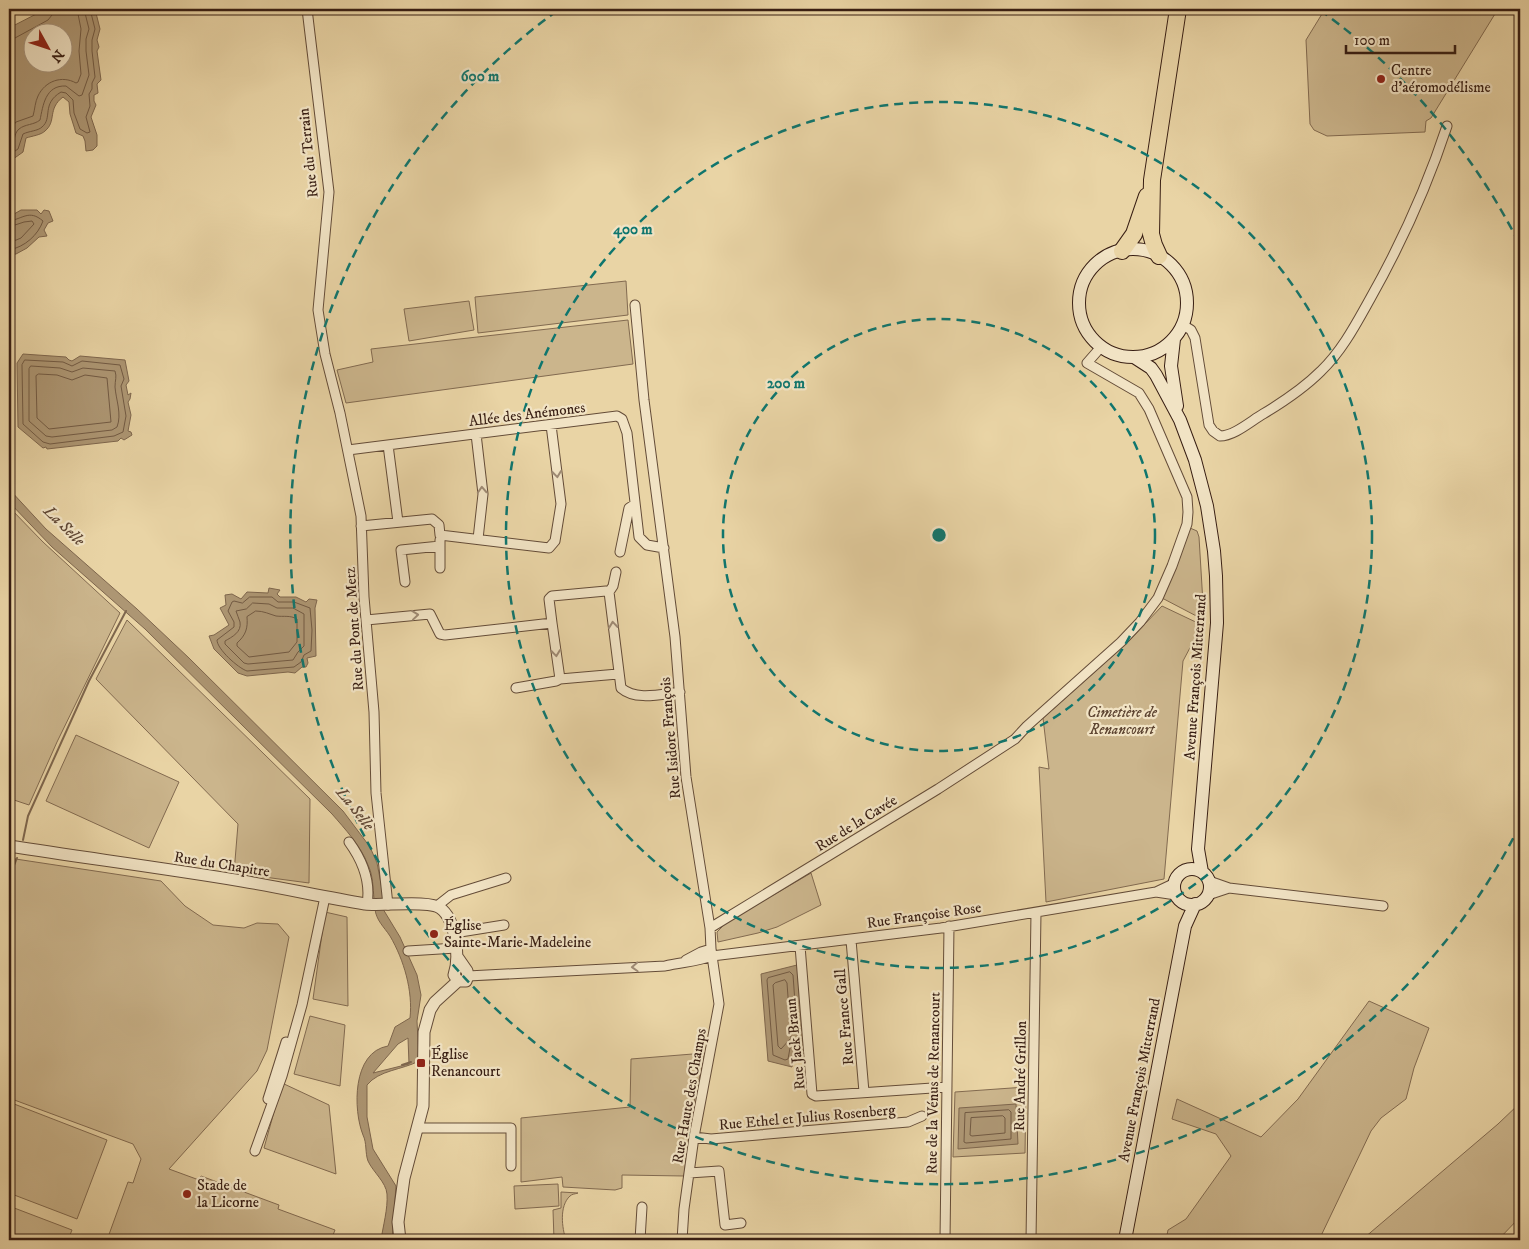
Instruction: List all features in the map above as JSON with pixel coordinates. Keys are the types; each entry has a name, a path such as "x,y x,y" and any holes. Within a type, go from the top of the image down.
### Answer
{"highway":[{"path":"1159,256 1151,234 1152,180 1178,9"},
{"path":"1122,251 1134,234 1152,180"}],"main road":[{"path":"1142,250 1159,256 1173,268 1184,285 1187,306 1183,325 1174,338 1154,354 1134,357 1120,356 1101,347 1090,335 1083,322 1080,294 1084,281 1095,266 1109,256 1122,251 1142,250"},
{"name":"Avenue François Mitterrand","path":"1174,338 1171,366 1180,420"},
{"name":"Avenue François Mitterrand","path":"1134,357 1142,361 1156,375 1180,420 1195,460 1207,506 1214,550 1217,623 1215,657 1198,849 1189,869"},
{"name":"Avenue François Mitterrand","path":"1198,849 1206,877"},
{"path":"1189,869 1194,869 1206,877 1210,888 1208,895 1202,902 1186,904 1177,893 1179,875 1189,869"},
{"name":"Avenue François Mitterrand","path":"1177,893 1185,926"},
{"name":"Avenue François Mitterrand","path":"1125,1240 1185,926 1195,904"}],"street":[{"name":"Rue du Terrain","path":"307,9 329,192 318,310 325,354"},
{"path":"1183,325 1191,330 1196,338 1208,419 1213,431 1220,436 1232,432 1278,405 1321,372 1336,354 1358,321 1386,272 1406,231 1447,126"},
{"name":"Rue Isidore François","path":"635,305 644,400 676,637 686,777 710,928 711,952"},
{"name":"Rue de la Cavée","path":"710,928 938,789 1015,739 1121,642 1140,622 1158,598 1172,566 1186,524 1188,512 1187,497 1149,409 1139,393 1087,362 1101,347"},
{"name":"Rue du Pont de Metz","path":"325,354 348,450 361,516 366,620 374,712 378,904"},
{"name":"Allée des Anémones","path":"348,450 617,416 622,419 628,433 639,537 647,545 664,548"},
{"path":"440,534 549,548 553,545 560,504 550,425"},
{"path":"476,434 483,494 478,539"},
{"path":"388,446 398,522"},
{"name":"Allée des Anémones","path":"620,552 629,508 635,504"},
{"path":"361,526 432,519 439,524 440,568"},
{"path":"405,582 401,550 440,546"},
{"path":"616,572 609,592 621,688 635,696 680,692"},
{"path":"560,679 550,599 552,596 609,592"},
{"path":"366,620 430,614 440,634 445,635 552,623"},
{"path":"516,688 556,682 560,679 618,674"},
{"path":"349,842 359,856 378,904"},
{"name":"Rue du Chapitre","path":"13,846 378,904 422,903 437,906"},
{"path":"1206,877 1229,888 1383,906"},
{"path":"400,1240 398,1222 404,1178 423,1106 424,1032 430,1010 462,974 454,933 445,913 437,906 451,895 506,878"},
{"path":"1208,895 1229,888"},
{"name":"Rue Françoise Rose","path":"462,974 665,966 683,961 702,960 711,952 800,946 851,940 1036,913 1156,892 1177,893"},
{"path":"255,1150 282,1076 302,1005 322,896"},
{"name":"Rue André Grillon","path":"1031,1240 1036,913"},
{"path":"454,933 504,925"},
{"name":"Rue de la Vénus de Renancourt","path":"944,1240 949,926"},
{"name":"Rue France Gall","path":"851,940 864,1092"},
{"name":"Rue Jack Braun","path":"800,946 812,1094 816,1096 947,1087"},
{"path":"408,951 457,953"},
{"name":"Rue Haute des Champs","path":"682,1240 694,1137 719,1004 711,952"},
{"name":"Rue Ethel et Julius Rosenberg","path":"694,1137 711,1139 908,1122 922,1116"},
{"path":"418,1128 511,1128 511,1166"},
{"path":"689,1172 719,1171 725,1225 741,1223"},
{"path":"640,1240 642,1207"}],"green space":[{"name":"Centre d'aéromodélisme","path":"1325,9 1498,9 1431,118 1426,121 1425,132 1327,136 1314,130 1310,124 1306,40"},
{"path":"626,281 628,315 478,333 475,297"},
{"path":"469,301 474,330 409,341 404,309"},
{"path":"628,320 633,364 346,403 337,370 373,362 371,349"},
{"path":"9,507 43,542 120,613 57,742 29,805 11,799 9,805"},
{"path":"1190,528 1197,531 1199,537 1204,620 1162,598"},
{"name":"Cimetière de Renancourt","path":"1162,606 1202,625 1183,661 1164,879 1046,902 1039,767 1049,769 1043,718 1127,643"},
{"path":"127,620 310,799 309,883 234,873 238,824 96,679"},
{"path":"76,735 179,782 149,848 46,801"},
{"path":"9,858 161,881 185,906 213,925 244,928 257,923 278,924 289,937 267,1050 257,1071 169,1169 199,1180 201,1176 279,1205 278,1209 335,1230 331,1240 107,1240 128,1182 133,1183 141,1159 133,1144 9,1098"},
{"path":"811,873 821,905 777,927 718,942 717,932 727,922"},
{"path":"325,912 347,917 348,1006 313,999"},
{"path":"1369,1001 1429,1028 1414,1068 1406,1099 1381,1118 1371,1131 1319,1240 1166,1240 1168,1230 1186,1219 1231,1156 1216,1134 1172,1119 1177,1099 1261,1137 1298,1099"},
{"path":"310,1016 345,1025 340,1086 294,1074"},
{"path":"705,1053 694,1102 684,1176 622,1175 622,1188 615,1190 563,1187 562,1177 521,1182 521,1118 630,1107 631,1059"},
{"path":"282,1083 329,1105 336,1174 264,1148"},
{"path":"1026,1087 1025,1153 953,1157 955,1092"},
{"path":"9,1102 107,1140 77,1219 9,1193"},
{"path":"1520,1103 1520,1217 1498,1240 1363,1240 1498,1124"},
{"path":"558,1184 559,1206 515,1209 514,1186"},
{"path":"561,1192 578,1193 570,1196 564,1205 563,1229 566,1240 554,1240 553,1210 561,1208"},
{"path":"9,1206 72,1230 68,1240 9,1240"}],"water":[{"path":"46,9 95,9 100,29 97,51 101,80 97,84 98,93 94,95 96,105 91,117 97,135 97,146 93,150 86,151 83,136 76,133 70,114 69,102 63,97 58,101 53,110 49,127 41,134 26,138 23,152 9,162 9,28"},
{"path":"21,210 37,210 41,214 44,210 49,211 53,221 48,223 44,230 47,236 39,237 27,248 16,254 9,255 9,217"},
{"path":"23,354 66,357 72,361 80,356 125,360 129,381 126,385 128,395 131,393 128,402 131,415 128,431 132,435 124,440 121,438 118,441 43,448 18,427 17,363"},
{"path":"9,489 46,529 137,609 189,658 343,811 370,847 377,863 384,899 374,899 371,873 365,858 352,838 332,814 145,629 52,547 9,502"},
{"path":"269,588 280,590 277,594 280,597 296,597 306,602 309,599 317,600 315,608 316,656 307,658 308,663 306,667 302,667 295,673 247,676 238,673 214,649 209,636 214,635 229,625 220,608 226,605 225,595 232,594 241,599 247,592 268,593"},
{"path":"375,909 383,909 400,937 417,975 421,995 417,1021 419,1061 384,1073 367,1085 367,1117 373,1149 396,1186 392,1240 381,1240 387,1194 384,1185 368,1161 358,1111 358,1083 368,1059 376,1051 388,1046 395,1027 410,1018 411,1008 409,987 403,965 390,936","holes":["408,1038 409,1064 373,1073 398,1044"]},
{"path":"797,965 804,1053 794,1051 792,1067 768,1061 761,974"},
{"path":"1016,1104 1018,1144 958,1149 959,1108"}],"waterway":[{"path":"23,840 28,816 89,681 126,611"},
{"path":"9,878 17,858"},
{"path":"402,1065 411,1062"}],"place":[{"name":"Centre d'aéromodélisme","path":"1381,79"},
{"name":"Église Sainte-Marie-Madeleine","path":"434,934"},
{"name":"Église Renancourt","path":"421,1063"},
{"name":"Stade de la Licorne","path":"187,1194"}],"water label":[{"name":"La Selle","path":"65,525"},
{"name":"La Selle","path":"356,808"}]}
